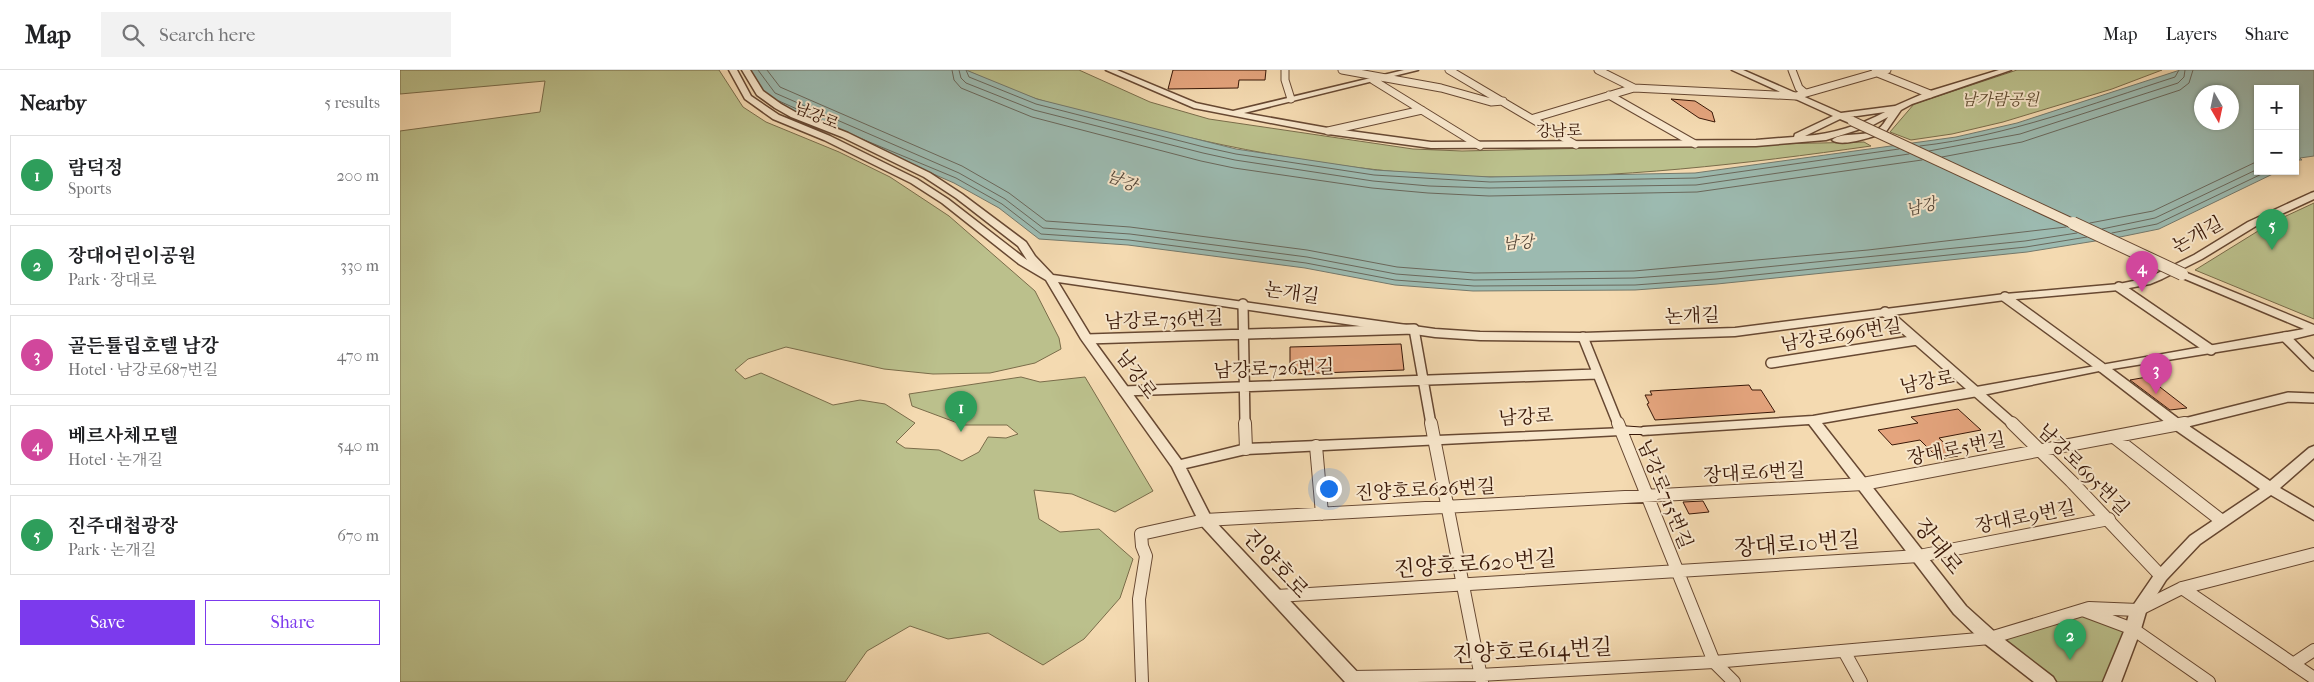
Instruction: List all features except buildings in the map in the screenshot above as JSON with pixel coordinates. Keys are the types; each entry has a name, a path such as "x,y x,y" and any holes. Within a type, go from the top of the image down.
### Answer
{"main road":[{"name":"남강로","path":"1620,432 1643,431"}],"street":[{"name":"남강로","path":"732,70 748,97 776,117 827,138 914,181 945,202 1023,262 1050,278"},
{"name":"남강로","path":"746,70 760,93 778,106 794,115 845,135 927,175 959,196 1022,244 1031,258 1050,278 1087,339 1178,465 1246,449 1620,432"},
{"name":"강남로","path":"1110,70 1194,105 1328,132 1431,144 1480,146 1695,144 1857,138 1882,130 1901,106"},
{"path":"1285,70 1285,80 1291,99"},
{"path":"1342,70 1441,88 1491,102 1503,101"},
{"path":"1232,113 1414,70"},
{"path":"1449,70 1534,118 1576,145"},
{"path":"1598,70 1634,88"},
{"path":"1736,70 1852,121 2182,274 2314,330"},
{"path":"1792,70 1798,88 1805,93"},
{"path":"1869,70 1930,94"},
{"path":"1534,118 1634,88 1796,96 1887,70"},
{"path":"1784,142 1840,116 1901,106 1930,94 2004,70"},
{"path":"1373,80 1480,146"},
{"path":"1609,95 1695,144"},
{"path":"1328,132 1422,110"},
{"name":"논개길","path":"1050,278 1414,329 1480,336 1583,337 1736,332 2005,297 2119,288 2146,282 2198,257 2252,224 2314,195"},
{"path":"2119,288 2211,350"},
{"path":"2005,297 2101,367 2177,426 2270,489 2314,514"},
{"name":"남강로736번길","path":"1243,304 1242,334 1246,449"},
{"name":"남강로696번길","path":"1885,312 1978,392"},
{"path":"1414,329 1433,440 1481,678"},
{"name":"남강로736번길","path":"1087,339 1414,329"},
{"name":"남강로","path":"1643,431 1814,420 1978,392 2101,367 2285,337 2314,330"},
{"name":"남강로715번길","path":"1583,337 1714,662"},
{"path":"2285,337 2314,366"},
{"name":"남강로696번길","path":"1771,363 1916,340"},
{"name":"남강로726번길","path":"1124,391 1597,374"},
{"name":"남강로695번길","path":"1978,392 2040,450 2109,519 2161,576"},
{"name":"장대로5번길","path":"1863,484 2177,426 2288,397 2314,398"},
{"name":"장대로","path":"1814,420 1960,610 1990,638 2047,682"},
{"path":"2114,437 2222,521"},
{"path":"1316,446 1322,514"},
{"path":"2112,682 2133,630 2138,610 2161,576 2195,540 2270,489 2314,451"},
{"name":"진양호로","path":"1178,465 1205,520 1354,679"},
{"name":"장대로6번길","path":"1647,496 1863,484"},
{"name":"진양호로626번길","path":"1142,682 1142,646 1138,599 1146,556 1142,546 1141,534 1205,520 1647,496"},
{"name":"장대로9번길","path":"1920,556 2109,519"},
{"path":"2138,610 2182,588 2313,555"},
{"name":"장대로10번길","path":"1677,571 1920,556"},
{"name":"진양호로620번길","path":"1277,596 1677,571"},
{"path":"2182,588 2314,678"},
{"path":"2083,610 2133,630 2209,682"},
{"name":"진양호로614번길","path":"1354,679 1481,678 1844,651 1990,638 2083,610 2138,610"},
{"path":"2293,664 2314,650"},
{"path":"1844,651 1861,682"},
{"path":"1714,662 1734,682"}],"green space":[{"path":"400,70 719,70 743,107 766,122 839,152 890,177 949,216 1035,291 1059,338 1061,349 1035,363 990,373 933,374 884,369 786,347 748,359 735,370 745,379 761,373 833,405 860,400 885,404 915,423 896,442 905,448 939,450 962,461 979,452 988,437 1006,438 1018,434 1007,425 963,425 912,406 909,394 1021,377 1040,382 1085,377 1153,491 1115,512 1072,494 1034,490 1039,519 1060,532 1099,529 1133,559 1120,598 1084,639 1043,665 988,633 948,639 910,626 867,651 845,682 400,682 400,131 540,112 545,81 400,94"},
{"path":"966,70 1079,70 1150,102 1209,119 1413,149 1462,151 1864,142 1871,146 1776,159 1585,176 1489,177 1400,172 1268,154 1180,135 1047,102"},
{"name":"남가람공원","path":"2017,70 2162,70 2112,89 2003,122 1952,134 1911,140 1890,132 1914,104"},
{"path":"2314,203 2314,319 2195,270 2271,223"},
{"path":"2083,610 2133,629 2113,682 2047,682 1990,638"}],"water":[{"name":"남강","path":"744,70 966,70 1037,99 1236,149 1375,170 1490,177 1695,173 1956,137 2017,123 2180,70 2314,70 2314,156 2300,158 2302,160 2299,160 2299,85 2254,85 2254,175 2271,175 2159,229 2027,252 1717,284 1635,290 1473,291 1395,285 1305,268 1128,245 1039,239 999,208 954,183 768,102"}],"place":[{"name":"진주대첩광장","path":"2272,250"},
{"name":"베르사체모텔","path":"2142,292"},
{"name":"골든튤립호텔 남강","path":"2156,394"},
{"name":"람덕정","path":"961,432"},
{"name":"장대어린이공원","path":"2070,660"}]}
